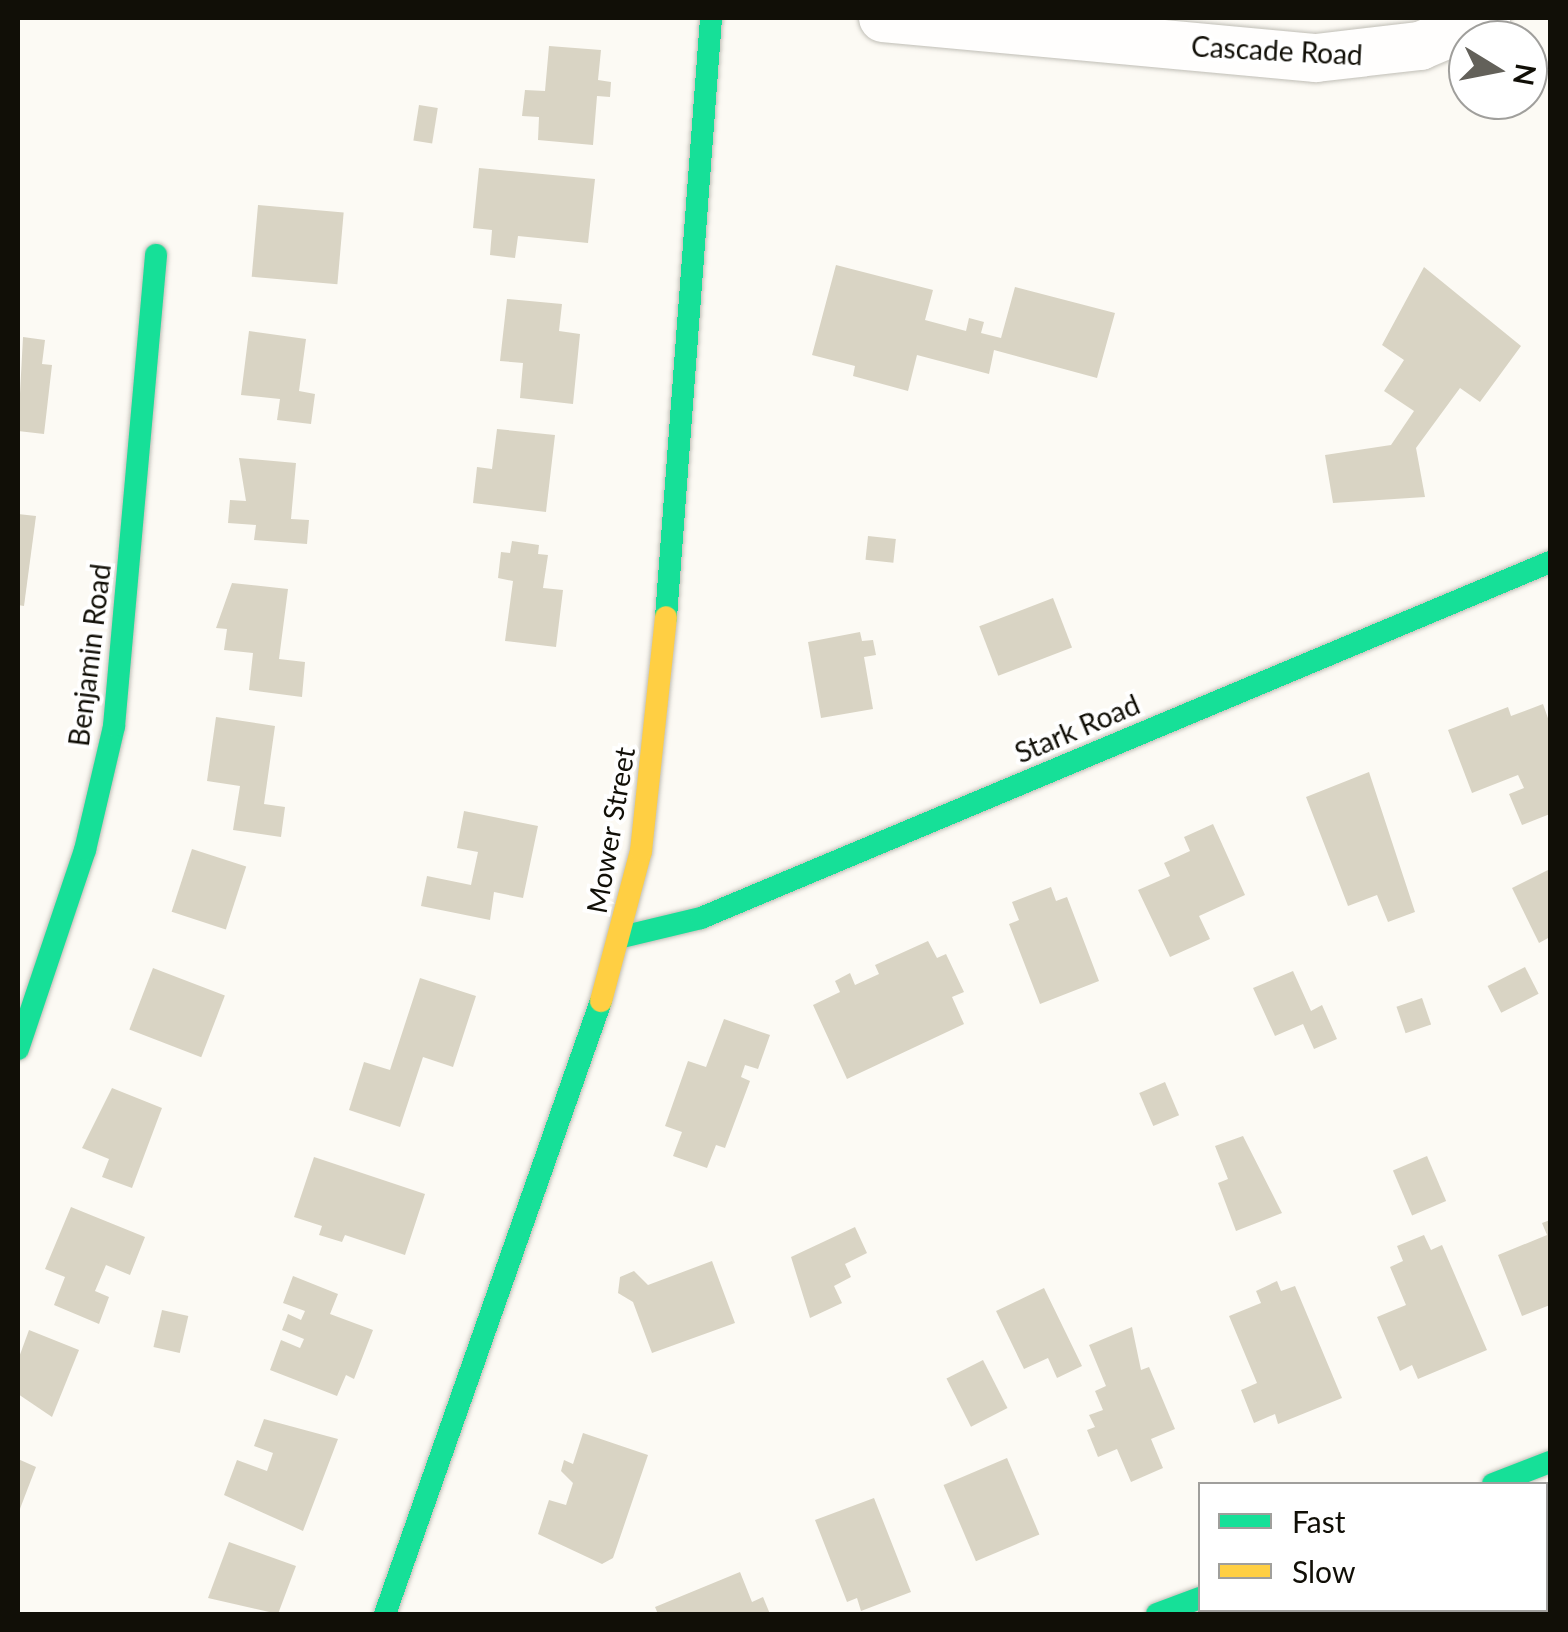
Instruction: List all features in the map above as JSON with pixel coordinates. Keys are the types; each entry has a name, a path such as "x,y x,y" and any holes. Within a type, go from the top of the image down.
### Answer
{"street":[{"name":"Mower Street","path":"385,1614 622,937 658,719 710,18"},
{"name":"Cascade Road","path":"883,18 1316,58 1420,46 1486,18"},
{"name":"Benjamin Road","path":"18,1049 85,850 114,726 156,255"},
{"name":"Stark Road","path":"622,937 702,918 1550,562"},
{"path":"1498,1482 1550,1462"},
{"path":"1158,1614 1198,1599"}],"building":[{"path":"549,46 601,50 598,80 611,82 610,97 597,96 593,145 538,140 539,117 522,116 525,90 545,91"},
{"path":"419,105 438,108 432,144 413,141"},
{"path":"479,168 595,179 588,243 518,236 515,258 490,255 492,230 473,228"},
{"path":"258,205 344,212 337,284 252,277"},
{"path":"836,265 933,290 925,320 966,331 969,318 984,322 981,333 1001,338 1015,287 1115,313 1097,378 994,350 989,374 917,355 908,391 853,376 855,366 812,355"},
{"path":"1424,267 1521,346 1480,402 1460,388 1416,448 1425,497 1333,503 1325,455 1391,445 1414,411 1384,391 1404,360 1382,345"},
{"path":"507,299 562,304 559,331 580,334 573,404 520,398 523,363 500,361"},
{"path":"249,331 306,339 299,391 315,394 311,424 277,420 280,399 241,395"},
{"path":"23,337 45,340 42,364 52,365 44,434 18,431"},
{"path":"497,429 555,435 546,512 473,503 477,467 492,469"},
{"path":"239,458 296,463 291,519 309,520 307,544 254,540 256,525 228,523 230,500 246,501"},
{"path":"18,514 36,516 24,606 18,605"},
{"path":"868,536 896,539 893,563 865,560"},
{"path":"512,541 539,545 538,554 548,555 543,588 563,590 556,647 505,641 513,581 498,578 501,552 510,553"},
{"path":"232,583 288,589 279,659 305,662 302,697 249,690 253,653 224,650 227,629 216,628"},
{"path":"1053,598 1072,647 998,676 979,626"},
{"path":"860,632 862,641 873,640 876,655 864,657 873,709 821,718 808,642"},
{"path":"1543,704 1550,724 1550,814 1522,825 1509,794 1524,788 1518,775 1472,793 1448,730 1508,707 1511,716"},
{"path":"216,717 275,726 264,804 285,807 281,837 233,830 240,786 207,781"},
{"path":"1369,772 1415,912 1388,922 1377,895 1348,906 1306,797"},
{"path":"464,811 538,826 523,898 494,892 490,920 421,906 427,876 471,885 478,852 457,848"},
{"path":"1213,824 1245,895 1199,916 1210,939 1170,957 1138,890 1170,876 1164,863 1190,851 1184,837"},
{"path":"192,849 246,867 226,929 172,912"},
{"path":"1550,869 1550,937 1539,943 1512,888"},
{"path":"1051,887 1056,901 1067,897 1099,981 1040,1004 1009,924 1019,920 1012,902"},
{"path":"928,941 937,958 946,954 964,992 952,997 964,1024 847,1079 813,1005 840,992 835,981 850,973 855,985 879,974 875,965"},
{"path":"1525,967 1539,994 1501,1013 1488,986"},
{"path":"153,968 225,996 201,1057 129,1030"},
{"path":"1293,971 1311,1011 1322,1005 1337,1039 1314,1049 1303,1024 1275,1036 1253,988"},
{"path":"420,978 476,996 453,1067 423,1057 400,1127 349,1110 364,1062 390,1070"},
{"path":"1422,998 1431,1024 1406,1033 1396,1007"},
{"path":"724,1019 770,1035 758,1069 745,1065 741,1077 750,1081 725,1148 716,1145 707,1168 673,1156 682,1132 665,1126 688,1061 706,1067"},
{"path":"1165,1082 1179,1115 1153,1126 1139,1093"},
{"path":"112,1088 162,1108 132,1188 102,1177 109,1159 82,1148"},
{"path":"1243,1136 1282,1213 1236,1231 1218,1183 1228,1179 1215,1146"},
{"path":"1427,1156 1446,1201 1412,1216 1393,1170"},
{"path":"314,1157 425,1194 405,1255 345,1235 342,1242 319,1235 322,1226 294,1217"},
{"path":"71,1207 145,1237 130,1275 106,1265 95,1291 109,1297 99,1324 54,1305 65,1277 45,1269"},
{"path":"1550,1220 1550,1305 1522,1316 1498,1255 1547,1235 1542,1223"},
{"path":"855,1227 867,1253 845,1264 851,1277 834,1286 842,1303 810,1318 791,1257"},
{"path":"1424,1235 1431,1250 1442,1245 1487,1350 1418,1379 1412,1365 1400,1371 1377,1317 1406,1305 1390,1267 1403,1261 1397,1246"},
{"path":"712,1261 735,1323 652,1353 633,1302 618,1293 620,1277 634,1271 648,1285"},
{"path":"293,1276 338,1294 330,1314 373,1330 354,1379 346,1375 337,1396 270,1370 281,1340 300,1348 304,1339 282,1330 288,1314 301,1320 305,1311 283,1303"},
{"path":"1277,1281 1281,1291 1295,1286 1342,1398 1278,1424 1275,1414 1254,1423 1241,1390 1257,1383 1229,1316 1261,1303 1256,1291"},
{"path":"1044,1288 1082,1366 1057,1378 1048,1358 1024,1369 996,1311"},
{"path":"162,1310 188,1316 180,1353 153,1347"},
{"path":"1132,1327 1141,1370 1149,1367 1175,1429 1151,1439 1163,1468 1131,1482 1117,1449 1098,1457 1087,1430 1095,1427 1089,1415 1103,1410 1095,1391 1106,1386 1089,1345"},
{"path":"29,1330 79,1350 52,1417 18,1394 18,1360"},
{"path":"983,1360 1008,1408 971,1427 946,1379"},
{"path":"264,1419 338,1439 303,1531 224,1495 237,1460 267,1471 273,1453 254,1446"},
{"path":"583,1433 648,1455 613,1558 602,1564 538,1534 549,1500 566,1505 573,1483 561,1471 564,1460 573,1464"},
{"path":"1007,1458 1039,1534 976,1561 943,1485"},
{"path":"18,1459 36,1467 18,1514"},
{"path":"874,1498 911,1592 861,1611 857,1598 847,1602 815,1520"},
{"path":"229,1542 296,1566 278,1614 208,1598"},
{"path":"740,1572 752,1602 763,1597 770,1614 658,1614 655,1607"}],"traffic: fast":[{"path":"666,617 711,18"},
{"path":"18,1049 85,850 114,726 156,255"},
{"path":"622,937 701,918 1550,562"},
{"path":"385,1614 601,1001"},
{"path":"1498,1482 1550,1462"},
{"path":"1157,1614 1198,1599"}],"traffic: slow":[{"path":"601,1001 641,851 666,617"}]}
